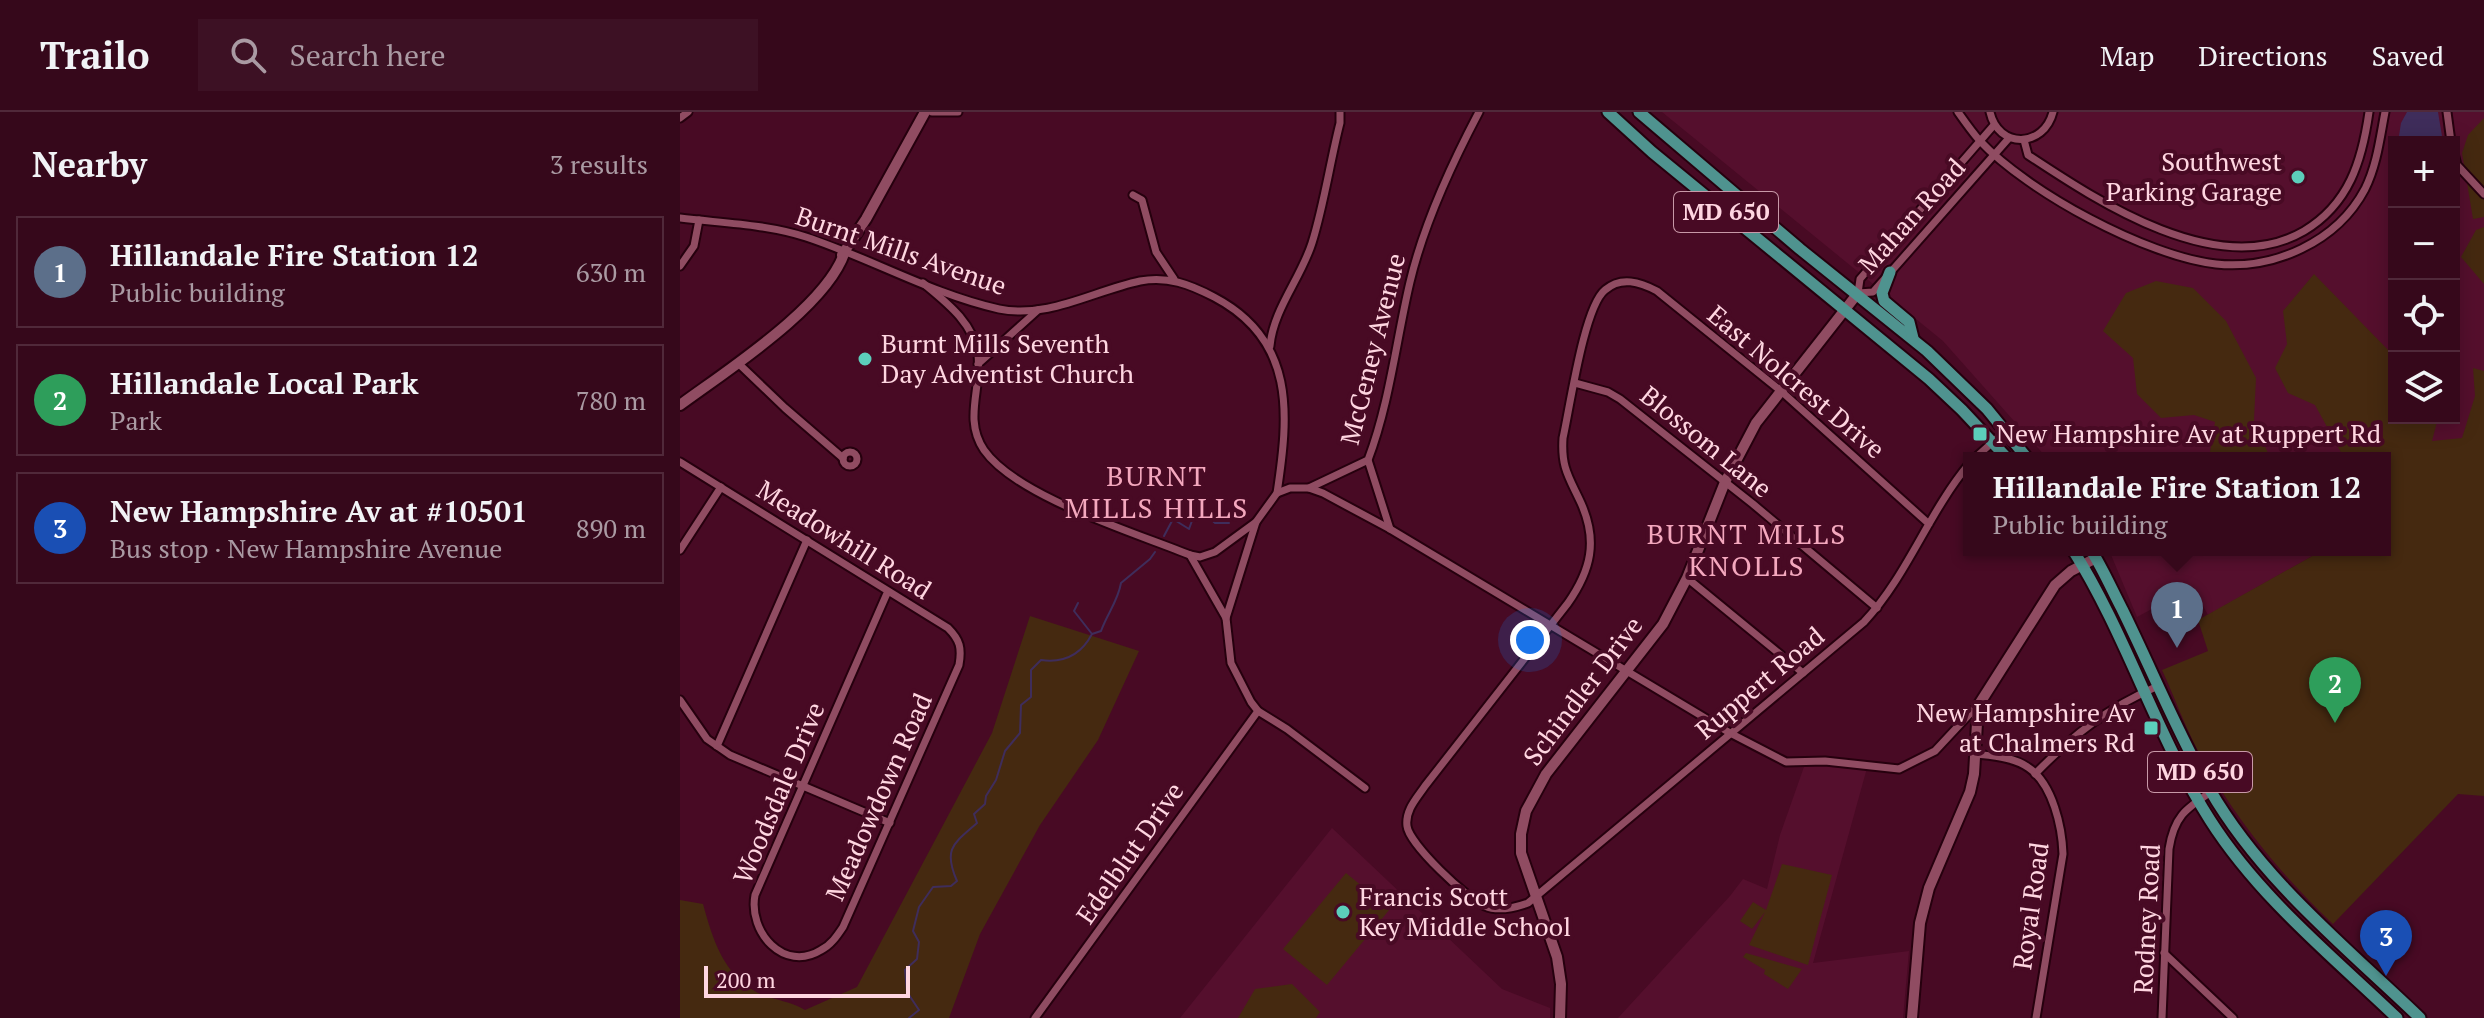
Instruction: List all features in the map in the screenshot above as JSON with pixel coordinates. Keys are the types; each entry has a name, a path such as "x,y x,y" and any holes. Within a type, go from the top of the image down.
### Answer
{"main road":[{"name":"MD 650","path":"1608,112 1652,152 1929,379 2002,452"},
{"name":"MD 650","path":"1639,112 1800,249 1913,339 1963,384 2022,452"},
{"path":"1892,271 1882,293 1884,301 1909,322 1913,339"},
{"name":"MD 650","path":"2077,556 2198,801 2230,848 2269,896 2397,1018"},
{"name":"MD 650","path":"2094,556 2211,792 2235,829 2263,865 2420,1018"}],"street":[{"path":"680,118 688,112"},
{"path":"680,405 781,330 840,266 845,251 925,112"},
{"path":"932,112 958,112"},
{"path":"1270,348 1280,314 1312,242 1340,112"},
{"name":"McCeney Avenue","path":"1277,493 1290,488 1309,488 1368,460 1386,402 1418,253 1479,112"},
{"name":"Mahan Road","path":"1958,112 1994,154"},
{"path":"1988,112 1994,125 2009,138 2024,140 2043,131 2053,112"},
{"path":"2024,140 2028,155 2084,192 2120,210 2204,243 2250,248 2293,236 2317,222 2334,206 2357,168 2369,112"},
{"path":"1994,154 2064,203 2135,239 2201,262 2233,265 2281,257 2305,247 2330,231 2345,216 2363,193 2372,174 2385,112"},
{"path":"2447,112 2450,136"},
{"name":"Mahan Road","path":"1994,125 1860,279 1858,293 1873,292 2009,138"},
{"path":"2460,168 2484,194"},
{"path":"923,283 949,304 965,323 978,352 973,417 977,436 996,465 1071,508 1190,555 1200,557 1215,552 1256,522 1277,493 1286,419 1280,373 1262,336 1229,305 1174,279 1156,252 1142,200 1133,195"},
{"name":"Burnt Mills Avenue","path":"680,218 783,231 998,309 1057,307 1143,281 1174,279"},
{"path":"680,266 694,246 699,220"},
{"path":"1879,257 1892,271"},
{"name":"East Nolcrest Drive","path":"1575,383 1592,308 1606,289 1630,281 1640,282 1657,291 1781,391 1929,524"},
{"name":"Schindler Drive","path":"1560,1018 1561,984 1557,957 1521,853 1526,811 1546,774 1663,624 1687,578 1725,482 1756,423 1858,293"},
{"path":"978,364 1038,310"},
{"path":"738,363 843,458"},
{"path":"1535,896 1528,903 1515,908 1485,907 1466,893 1415,843 1409,835 1407,817 1425,786 1583,583 1591,553 1591,535 1587,517 1566,474 1562,457 1575,383"},
{"name":"Blossom Lane","path":"1575,383 1608,392 1620,399 1877,608"},
{"path":"1982,452 2004,432"},
{"path":"1368,460 1390,529"},
{"name":"Meadowhill Road","path":"680,462 948,628 957,637 962,650 957,669"},
{"name":"Ruppert Road","path":"1535,896 1877,608 1963,472"},
{"path":"680,550 721,487"},
{"path":"1309,488 1390,529 1730,733 1786,762 1825,761 1899,769 1935,751 1978,706 2055,585 2091,556"},
{"path":"1226,618 1256,522"},
{"path":"717,746 807,540"},
{"path":"1190,555 1226,618 1231,663 1258,711 1365,788"},
{"path":"1687,578 1803,673"},
{"name":"Woodsdale Drive","path":"834,940 820,951 793,955 772,947 754,914 755,895 888,591"},
{"name":"Meadowdown Road","path":"834,940 843,927 957,669"},
{"path":"1975,754 2009,759 2035,774 2098,717 2158,686"},
{"path":"680,700 707,739 730,755 890,823"},
{"path":"1912,1018 1923,911 1929,888 1970,792 1978,706"},
{"name":"Edelblut Drive","path":"1035,1018 1258,711"},
{"name":"Royal Road","path":"2035,774 2056,811 2063,854 2036,1018"},
{"name":"Rodney Road","path":"2162,1018 2172,829 2179,817 2211,792"},
{"path":"2164,953 2233,1018"}],"shaded area":[{"path":"1662,112 2484,112 2484,541 2391,463 2391,452 2042,452 1943,341"},
{"path":"2407,112 2438,112 2442,136 2399,136"},
{"path":"2484,118 2484,217 2473,219 2462,153 2468,135"},
{"path":"2484,227 2484,284 2461,257 2476,230"},
{"path":"2314,274 2388,350 2388,424 2436,424 2432,441 2462,438 2475,396 2473,368 2484,371 2484,796 2458,794 2333,924 2275,863 2241,820 2197,749 2162,670 2208,651 2198,620 2312,556 2391,556 2391,452 2341,452 2315,405 2288,393 2275,368 2287,344 2283,311"},
{"path":"2156,281 2193,288 2226,321 2256,378 2254,420 2267,452 2210,452 2215,422 2194,415 2161,418 2137,394 2133,358 2103,331 2126,293"},
{"path":"2112,556 2312,556 2208,615 2193,587 2137,617"},
{"path":"1030,616 1139,651 1098,740 1040,825 980,934 949,1018 680,1018 680,900 703,904 721,955 736,976 758,993 805,1010 857,987 992,733"},
{"path":"1805,764 1867,768 1813,963 1909,951 1903,1018 1618,1018 1743,879 1767,889 1780,835"},
{"name":"Francis Scott Key Middle School","path":"1332,828 1502,989 1550,1008 1550,1018 1180,1018"},
{"path":"1782,864 1832,875 1808,965 1749,945 1765,912 1752,929 1740,921 1753,902 1766,910"},
{"path":"1346,873 1390,909 1327,985 1283,949"},
{"path":"1746,953 1802,969 1788,989 1743,957"},
{"path":"1292,984 1320,1012 1316,1018 1238,1018 1255,989"}],"waterway":[{"path":"1164,536 1173,519 1189,529 1193,518 1203,512 1215,523 1229,523"},
{"path":"909,1018 919,1010 907,992 905,970 917,959 919,942 913,931 919,907 933,887 951,886 957,881 951,861 953,848 977,823 974,814 985,804 1005,751 1020,733 1021,705 1031,697 1031,670 1041,660 1071,656 1092,634 1101,631 1121,583 1155,552"},
{"path":"1078,603 1074,611 1092,634"}],"place":[{"name":"Southwest Parking Garage","path":"2298,177"},
{"name":"Burnt Mills Seventh Day Adventist Church","path":"865,359"},
{"name":"New Hampshire Av at Ruppert Rd","path":"1980,434"},
{"name":"Hillandale Fire Station 12","path":"2177,648"},
{"name":"Hillandale Local Park","path":"2335,723"},
{"name":"New Hampshire Av at Chalmers Rd","path":"2151,728"},
{"name":"Francis Scott Key Middle School","path":"1343,912"},
{"name":"New Hampshire Av at #10501","path":"2386,976"}],"district":[{"name":"BURNT MILLS HILLS","path":"1157,492"},
{"name":"BURNT MILLS KNOLLS","path":"1747,550"}]}
